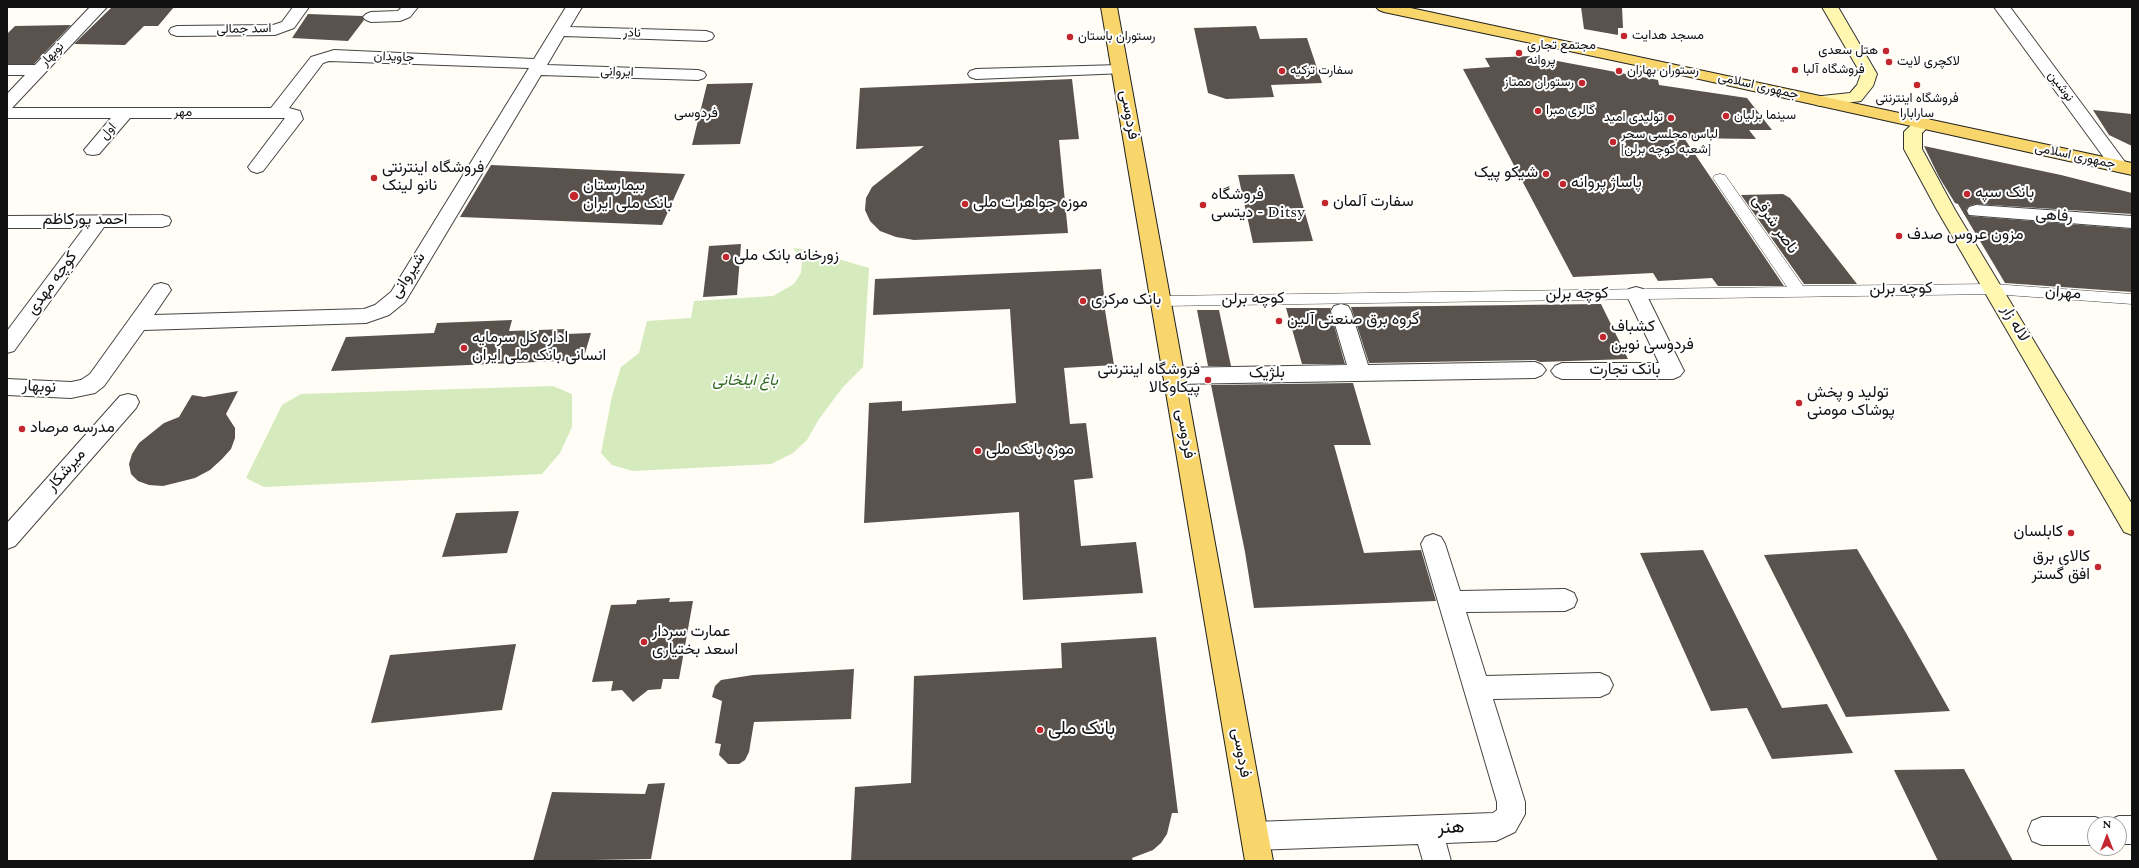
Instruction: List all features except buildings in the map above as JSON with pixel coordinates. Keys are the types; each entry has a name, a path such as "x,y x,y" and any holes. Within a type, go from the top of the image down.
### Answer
{"main road":[{"name":"فردوسی","path":"1109,7 1257,849"},
{"name":"جمهوری اسلامی","path":"1384,7 2126,168"},
{"path":"1822,101 1855,98 1865,86 1869,74 1830,7"},
{"name":"لاله زار","path":"1923,123 1913,132 1913,149 1993,289 2132,525"}],"street":[{"name":"نوبهار","path":"7,104 99,7"},
{"name":"اسد جمالی","path":"177,31 275,30 288,25 301,7"},
{"name":"شیروانی","path":"138,323 366,316 382,310 398,297 574,7"},
{"name":"نوشین","path":"2002,7 2126,168"},
{"path":"371,17 400,16 408,9"},
{"name":"نادر","path":"559,31 706,36"},
{"name":"جاویدان","path":"276,113 317,60 334,55 537,67"},
{"name":"ایروانی","path":"537,67 698,75"},
{"path":"7,70 39,70"},
{"path":"976,74 1120,70"},
{"name":"اول","path":"93,150 125,113"},
{"name":"مهر","path":"7,114 291,113 294,115 294,119 257,167"},
{"name":"ناصر شرقی","path":"1720,178 1799,292"},
{"name":"رفاهی","path":"1976,212 2132,222"},
{"name":"کوچه مهدی","path":"7,346 100,221"},
{"name":"احمد پورکاظم","path":"7,222 162,221"},
{"name":"کوچه برلن","path":"1161,301 1993,289"},
{"name":"مهران","path":"1993,289 2132,299"},
{"path":"138,323 161,290"},
{"name":"بانک تجارت","path":"1562,371 1673,371 1636,294"},
{"path":"1341,311 1360,373"},
{"name":"نوبهار","path":"7,387 71,390 87,387 97,380 138,323"},
{"name":"بلژیک","path":"1174,376 1360,373 1385,377 1535,370"},
{"name":"میرشکار","path":"7,539 128,402"},
{"name":"هنر","path":"1257,849 1429,830 1496,827 1505,822 1511,814 1511,802 1433,544"},
{"path":"1451,602 1565,600"},
{"path":"1477,688 1600,685"},
{"path":"1429,830 1437,861"},
{"path":"2042,831 2087,831"}],"green space":[{"name":"باغ ایلخانی","path":"793,248 808,250 869,268 863,367 843,387 819,419 807,440 793,453 771,464 633,471 612,465 601,453 612,396 621,367 639,353 647,321 691,318 694,301 773,296 794,284 801,273 802,260"},
{"path":"553,386 572,394 572,427 560,453 542,474 264,487 246,478 282,405 301,394"}],"place":[{"name":"مسجد هدایت","path":"1624,36"},
{"name":"رستوران باستان","path":"1070,37"},
{"name":"هتل سعدی","path":"1886,51"},
{"name":"مجتمع تجاری پروانه","path":"1519,53"},
{"name":"لاکچری لایت","path":"1889,62"},
{"name":"فروشگاه آلبا","path":"1795,70"},
{"name":"سفارت ترکیه","path":"1282,71"},
{"name":"رستوران بهاران","path":"1619,71"},
{"name":"رستوران ممتاز","path":"1582,83"},
{"name":"فروشگاه اینترنتی سارابارا","path":"1917,85"},
{"name":"گالری مبرا","path":"1538,111"},
{"name":"سینما برلیان","path":"1726,116"},
{"name":"تولیدی امید","path":"1671,118"},
{"name":"لباس مجلسی سحر [شعبه کوچه برلن]","path":"1613,142"},
{"name":"شیکو پیک","path":"1546,174"},
{"name":"فروشگاه اینترنتی نانو لینک","path":"374,178"},
{"name":"پاساژ پروانه","path":"1563,184"},
{"name":"بانک سپه","path":"1967,194"},
{"name":"بیمارستان بانک ملی ایران","path":"574,196"},
{"name":"سفارت آلمان","path":"1325,203"},
{"name":"موزه جواهرات ملی","path":"965,204"},
{"name":"فروشگاه دیتسی - Ditsy","path":"1203,205"},
{"name":"مزون عروس صدف","path":"1899,236"},
{"name":"زورخانه بانک ملی","path":"726,257"},
{"name":"بانک مرکزی","path":"1083,301"},
{"name":"گروه برق صنعتی آلین","path":"1279,321"},
{"name":"کشباف فردوسی نوین","path":"1603,337"},
{"name":"اداره کل سرمایه انسانی بانک ملی ایران","path":"464,348"},
{"name":"فروشگاه اینترنتی پیکاوکالا","path":"1208,380"},
{"name":"تولید و پخش پوشاک مومنی","path":"1799,403"},
{"name":"مدرسه مرصاد","path":"22,429"},
{"name":"موزه بانک ملی","path":"978,451"},
{"name":"کابلسان","path":"2071,533"},
{"name":"کالای برق افق گستر","path":"2098,567"},
{"name":"عمارت سردار اسعد بختیاری","path":"644,642"},
{"name":"بانک ملی","path":"1040,730"}],"district":[{"name":"فردوسی","path":"696,114"}]}
